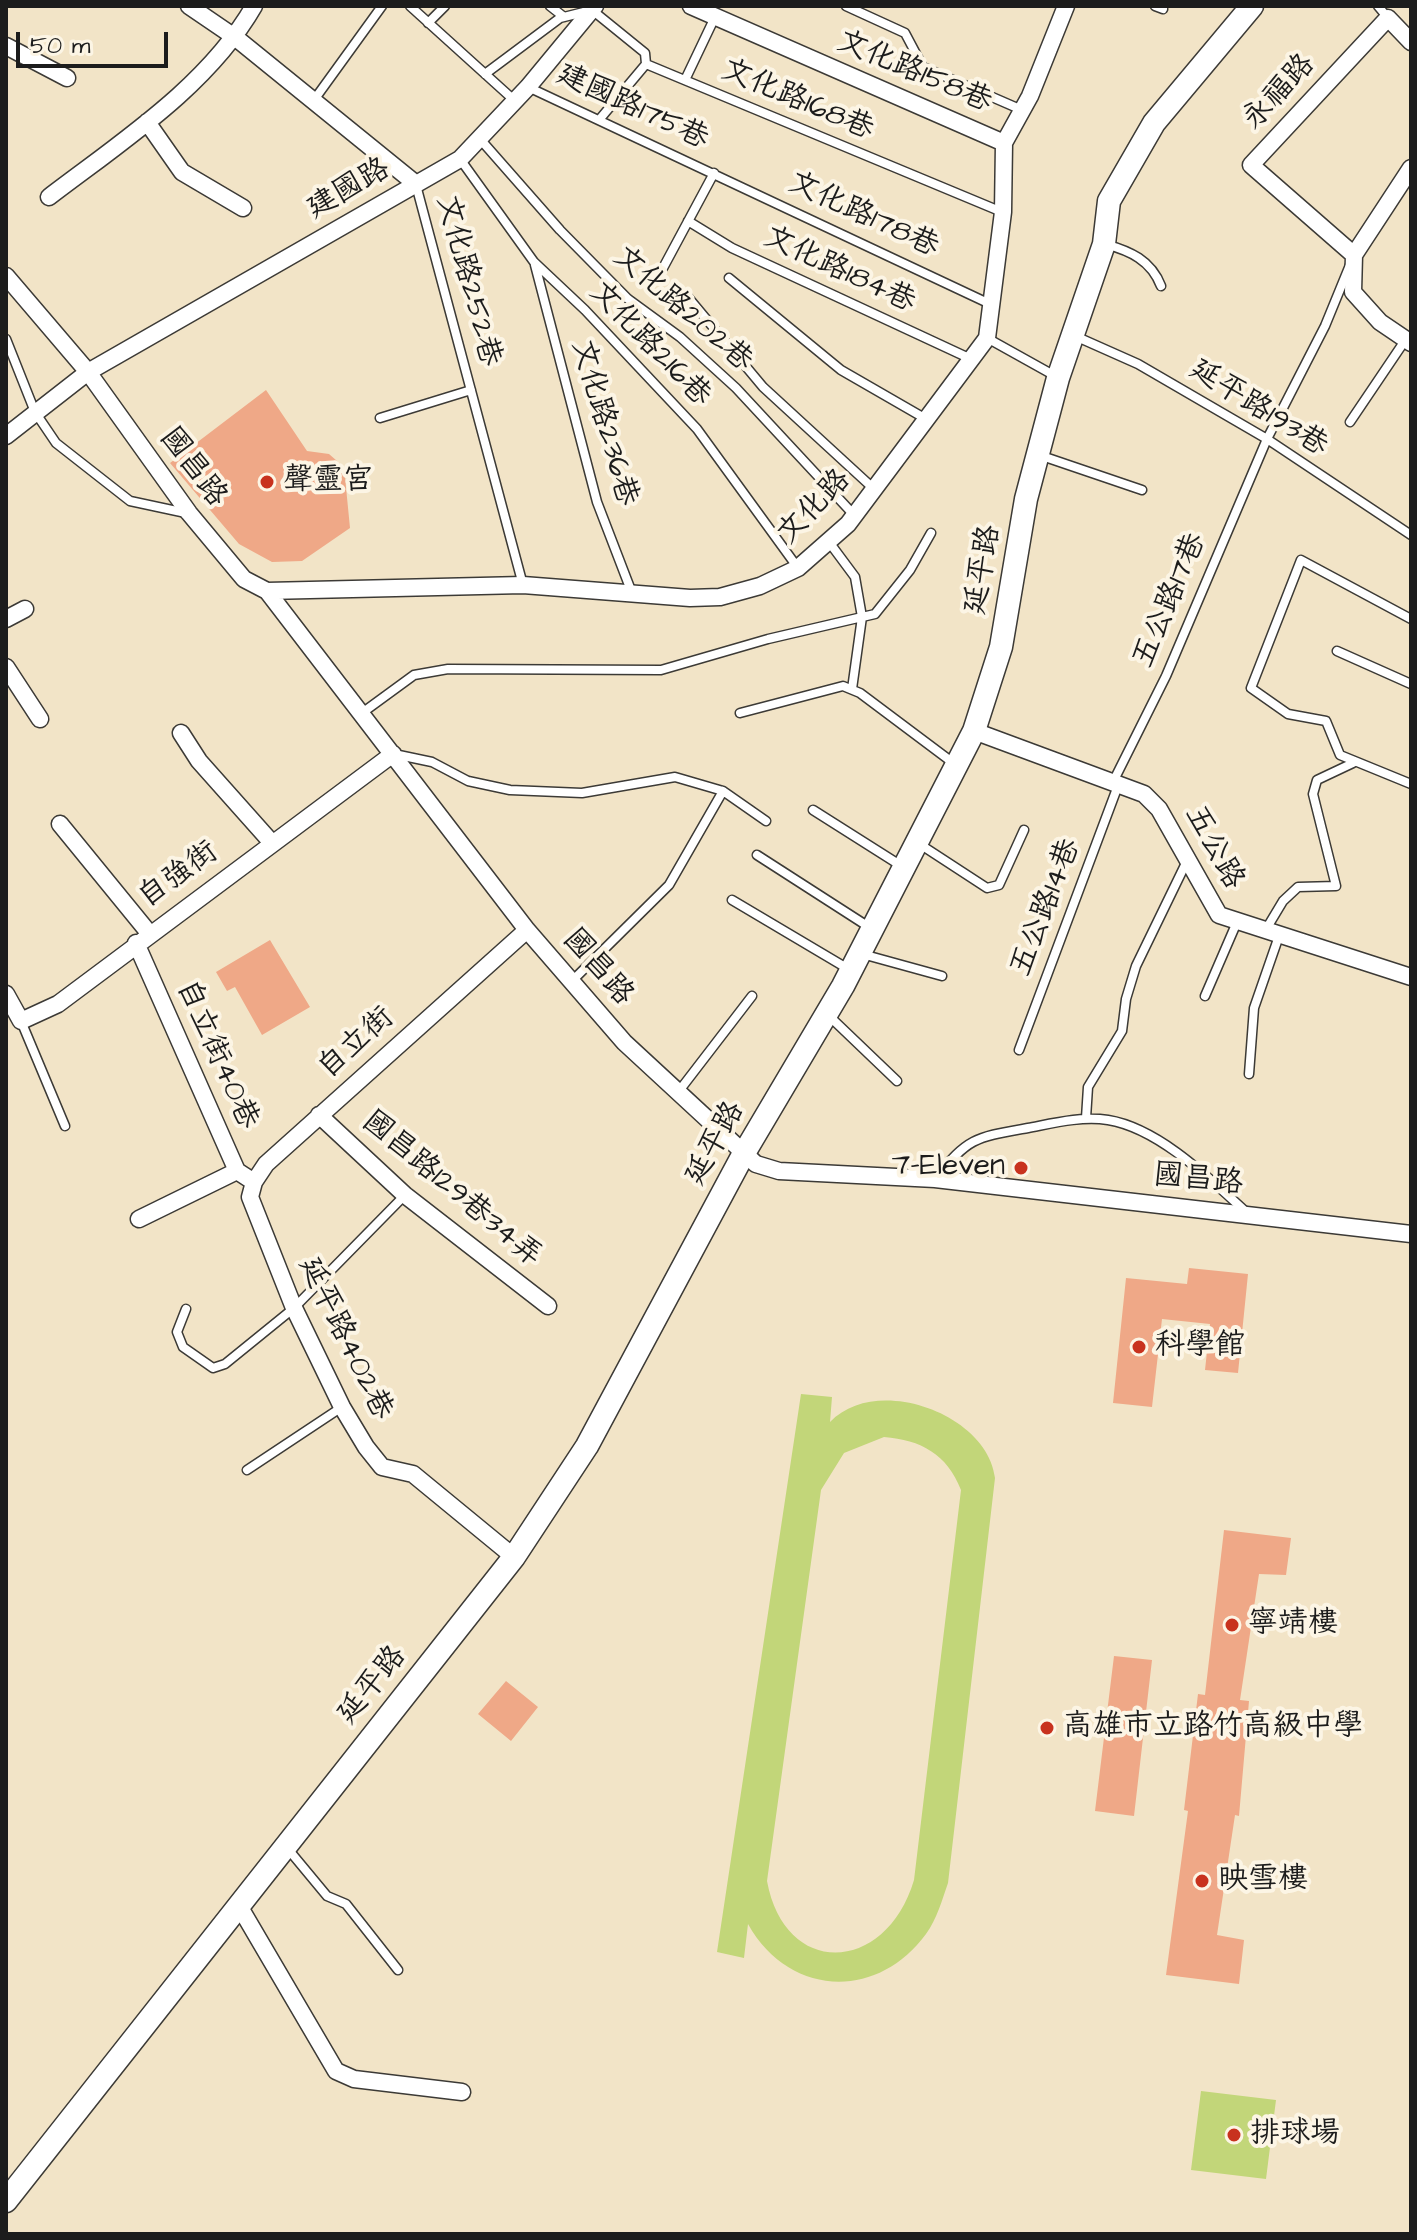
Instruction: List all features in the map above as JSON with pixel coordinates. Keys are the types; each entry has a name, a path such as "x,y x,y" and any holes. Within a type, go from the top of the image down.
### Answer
{"street":[{"path":"189,6 236,38 416,184"},
{"path":"49,197 147,122 236,38 254,6"},
{"name":"文化路158巷","path":"691,6 1004,143"},
{"path":"987,338 1003,212 1004,143 1022,110 1065,6"},
{"name":"延平路","path":"6,2201 514,1557 587,1446 743,1155 827,1014 974,731 1001,647 1026,499 1058,378 1104,244 1109,201 1135,151 1154,123 1252,6"},
{"name":"建國路","path":"6,436 88,372 460,159 515,102 594,8"},
{"name":"永福路","path":"1354,255 1251,165 1383,12 1411,42"},
{"path":"6,46 67,78"},
{"path":"147,122 182,172 243,208"},
{"path":"1408,341 1380,322 1353,292 1354,255 1411,168"},
{"name":"國昌路","path":"6,276 88,372 189,513 244,579 267,591 527,930 624,1042 756,1164 779,1171 935,1179 1411,1234"},
{"name":"文化路","path":"267,591 523,585 720,597 760,586 798,568 829,542 854,515 987,338"},
{"path":"6,619 25,609"},
{"path":"6,667 40,719"},
{"name":"五公路","path":"974,731 1144,794 1159,809 1219,915 1411,977"},
{"path":"181,733 199,761 272,843"},
{"name":"自強街","path":"21,1021 58,1004 142,938 393,754"},
{"name":"自立街40巷","path":"60,824 142,938 237,1171 254,1182"},
{"name":"自立街","path":"254,1182 266,1164 319,1115 527,930"},
{"path":"6,994 21,1021"},
{"name":"國昌路129巷34弄","path":"319,1115 405,1195 548,1306"},
{"path":"139,1219 237,1171"},
{"name":"延平路402巷","path":"254,1182 250,1197 294,1308 342,1407 382,1467 413,1474 514,1557"},
{"path":"238,1904 336,2071 354,2079 462,2092"}],"lane":[{"path":"313,101 382,6"},
{"path":"410,6 515,102"},
{"path":"428,23 445,6"},
{"path":"550,6 564,17"},
{"path":"846,6 905,33 923,67 1022,110"},
{"path":"485,74 564,17 594,8"},
{"name":"文化路168巷","path":"594,8 645,53 646,64 1003,212"},
{"path":"685,80 715,17"},
{"path":"599,120 646,64"},
{"name":"建國路175巷","path":"528,87 714,173"},
{"name":"文化路202巷","path":"480,139 608,279 736,388 854,515"},
{"name":"文化路216巷","path":"460,159 534,262 585,310 697,429 798,568"},
{"path":"663,268 714,173"},
{"name":"文化路178巷","path":"714,173 990,304"},
{"name":"文化路252巷","path":"416,184 523,585"},
{"name":"文化路184巷","path":"688,221 732,248 971,360"},
{"path":"1104,244 1143,261 1155,271 1161,286"},
{"name":"五公路17巷","path":"1117,782 1166,676 1267,439 1325,326 1354,255"},
{"name":"文化路236巷","path":"534,262 597,502 633,594"},
{"path":"729,278 841,370 927,420"},
{"path":"687,296 763,387 874,489"},
{"name":"延平路193巷","path":"1072,335 1138,364 1267,439 1411,535"},
{"path":"987,338 1058,378"},
{"path":"6,339 35,412 56,443 130,501 189,513"},
{"path":"1350,422 1408,341"},
{"name":"文化路252巷","path":"380,418 471,390"},
{"path":"1038,455 1142,490"},
{"path":"362,713 414,675 448,669 661,670 768,639 875,614 910,570 931,533"},
{"path":"829,542 855,577 862,617 852,689"},
{"path":"1411,619 1301,560 1251,688 1288,714 1326,721 1340,755 1353,763 1411,784"},
{"path":"1337,651 1411,684"},
{"path":"740,713 843,686 852,689 957,766"},
{"path":"393,754 432,762 468,781 510,790 582,793 675,777 723,791 766,821"},
{"path":"1249,1074 1254,1008 1283,901 1298,887 1336,886 1313,794 1317,780 1353,763"},
{"name":"五公路14巷","path":"1019,1050 1117,782"},
{"path":"571,982 669,885 723,791"},
{"path":"813,810 904,867"},
{"path":"917,843 987,888 999,885 1024,830"},
{"path":"757,855 872,929"},
{"path":"1086,1118 1088,1087 1122,1031 1126,999 1136,966 1187,860"},
{"path":"732,900 855,962 942,976"},
{"path":"1205,996 1237,922"},
{"path":"679,1091 752,996"},
{"path":"827,1014 897,1081"},
{"path":"21,1021 65,1126"},
{"path":"935,1179 960,1147 985,1135 1086,1118 1129,1125 1192,1163 1248,1214"},
{"path":"186,1309 177,1332 183,1347 213,1368 225,1364 294,1308 405,1195"},
{"path":"247,1470 342,1407"},
{"path":"285,1845 327,1896 346,1904 398,1970"}],"green space":[{"path":"801,1394 832,1397 830,1422 850,1408 874,1401 901,1401 927,1408 952,1419 973,1435 988,1455 995,1478 948,1883 939,1909 926,1934 906,1956 883,1971 858,1980 833,1982 809,1977 786,1966 765,1948 748,1924 744,1958 717,1952","holes":["884,1437 910,1441 940,1458 961,1490 914,1880 900,1911 882,1934 860,1947 837,1952 814,1949 794,1935 777,1913 767,1881 821,1490 844,1453"]},
{"name":"排球場","path":"1201,2091 1276,2100 1266,2179 1191,2170"}],"building":[{"name":"聲靈宮","path":"266,390 307,451 329,454 344,467 350,528 302,561 272,562 239,544 170,463"},
{"path":"270,940 310,1007 262,1035 235,987 227,991 216,972"},
{"name":"科學館","path":"1189,1268 1248,1274 1238,1373 1205,1370 1210,1324 1162,1319 1152,1407 1113,1403 1126,1278 1187,1284"},
{"path":"1224,1530 1291,1538 1286,1575 1259,1574 1240,1700 1249,1701 1239,1816 1235,1815 1217,1935 1244,1940 1239,1984 1166,1975 1188,1811 1184,1810 1198,1694 1205,1695"},
{"path":"1114,1656 1152,1660 1134,1816 1095,1811"},
{"path":"506,1681 538,1707 511,1741 478,1714"}],"place":[{"name":"聲靈宮","path":"267,482"},
{"name":"7-Eleven","path":"1021,1168"},
{"name":"科學館","path":"1139,1347"},
{"name":"寧靖樓","path":"1232,1625"},
{"name":"高雄市立路竹高級中學","path":"1047,1728"},
{"name":"映雪樓","path":"1202,1881"},
{"name":"排球場","path":"1234,2135"}]}
